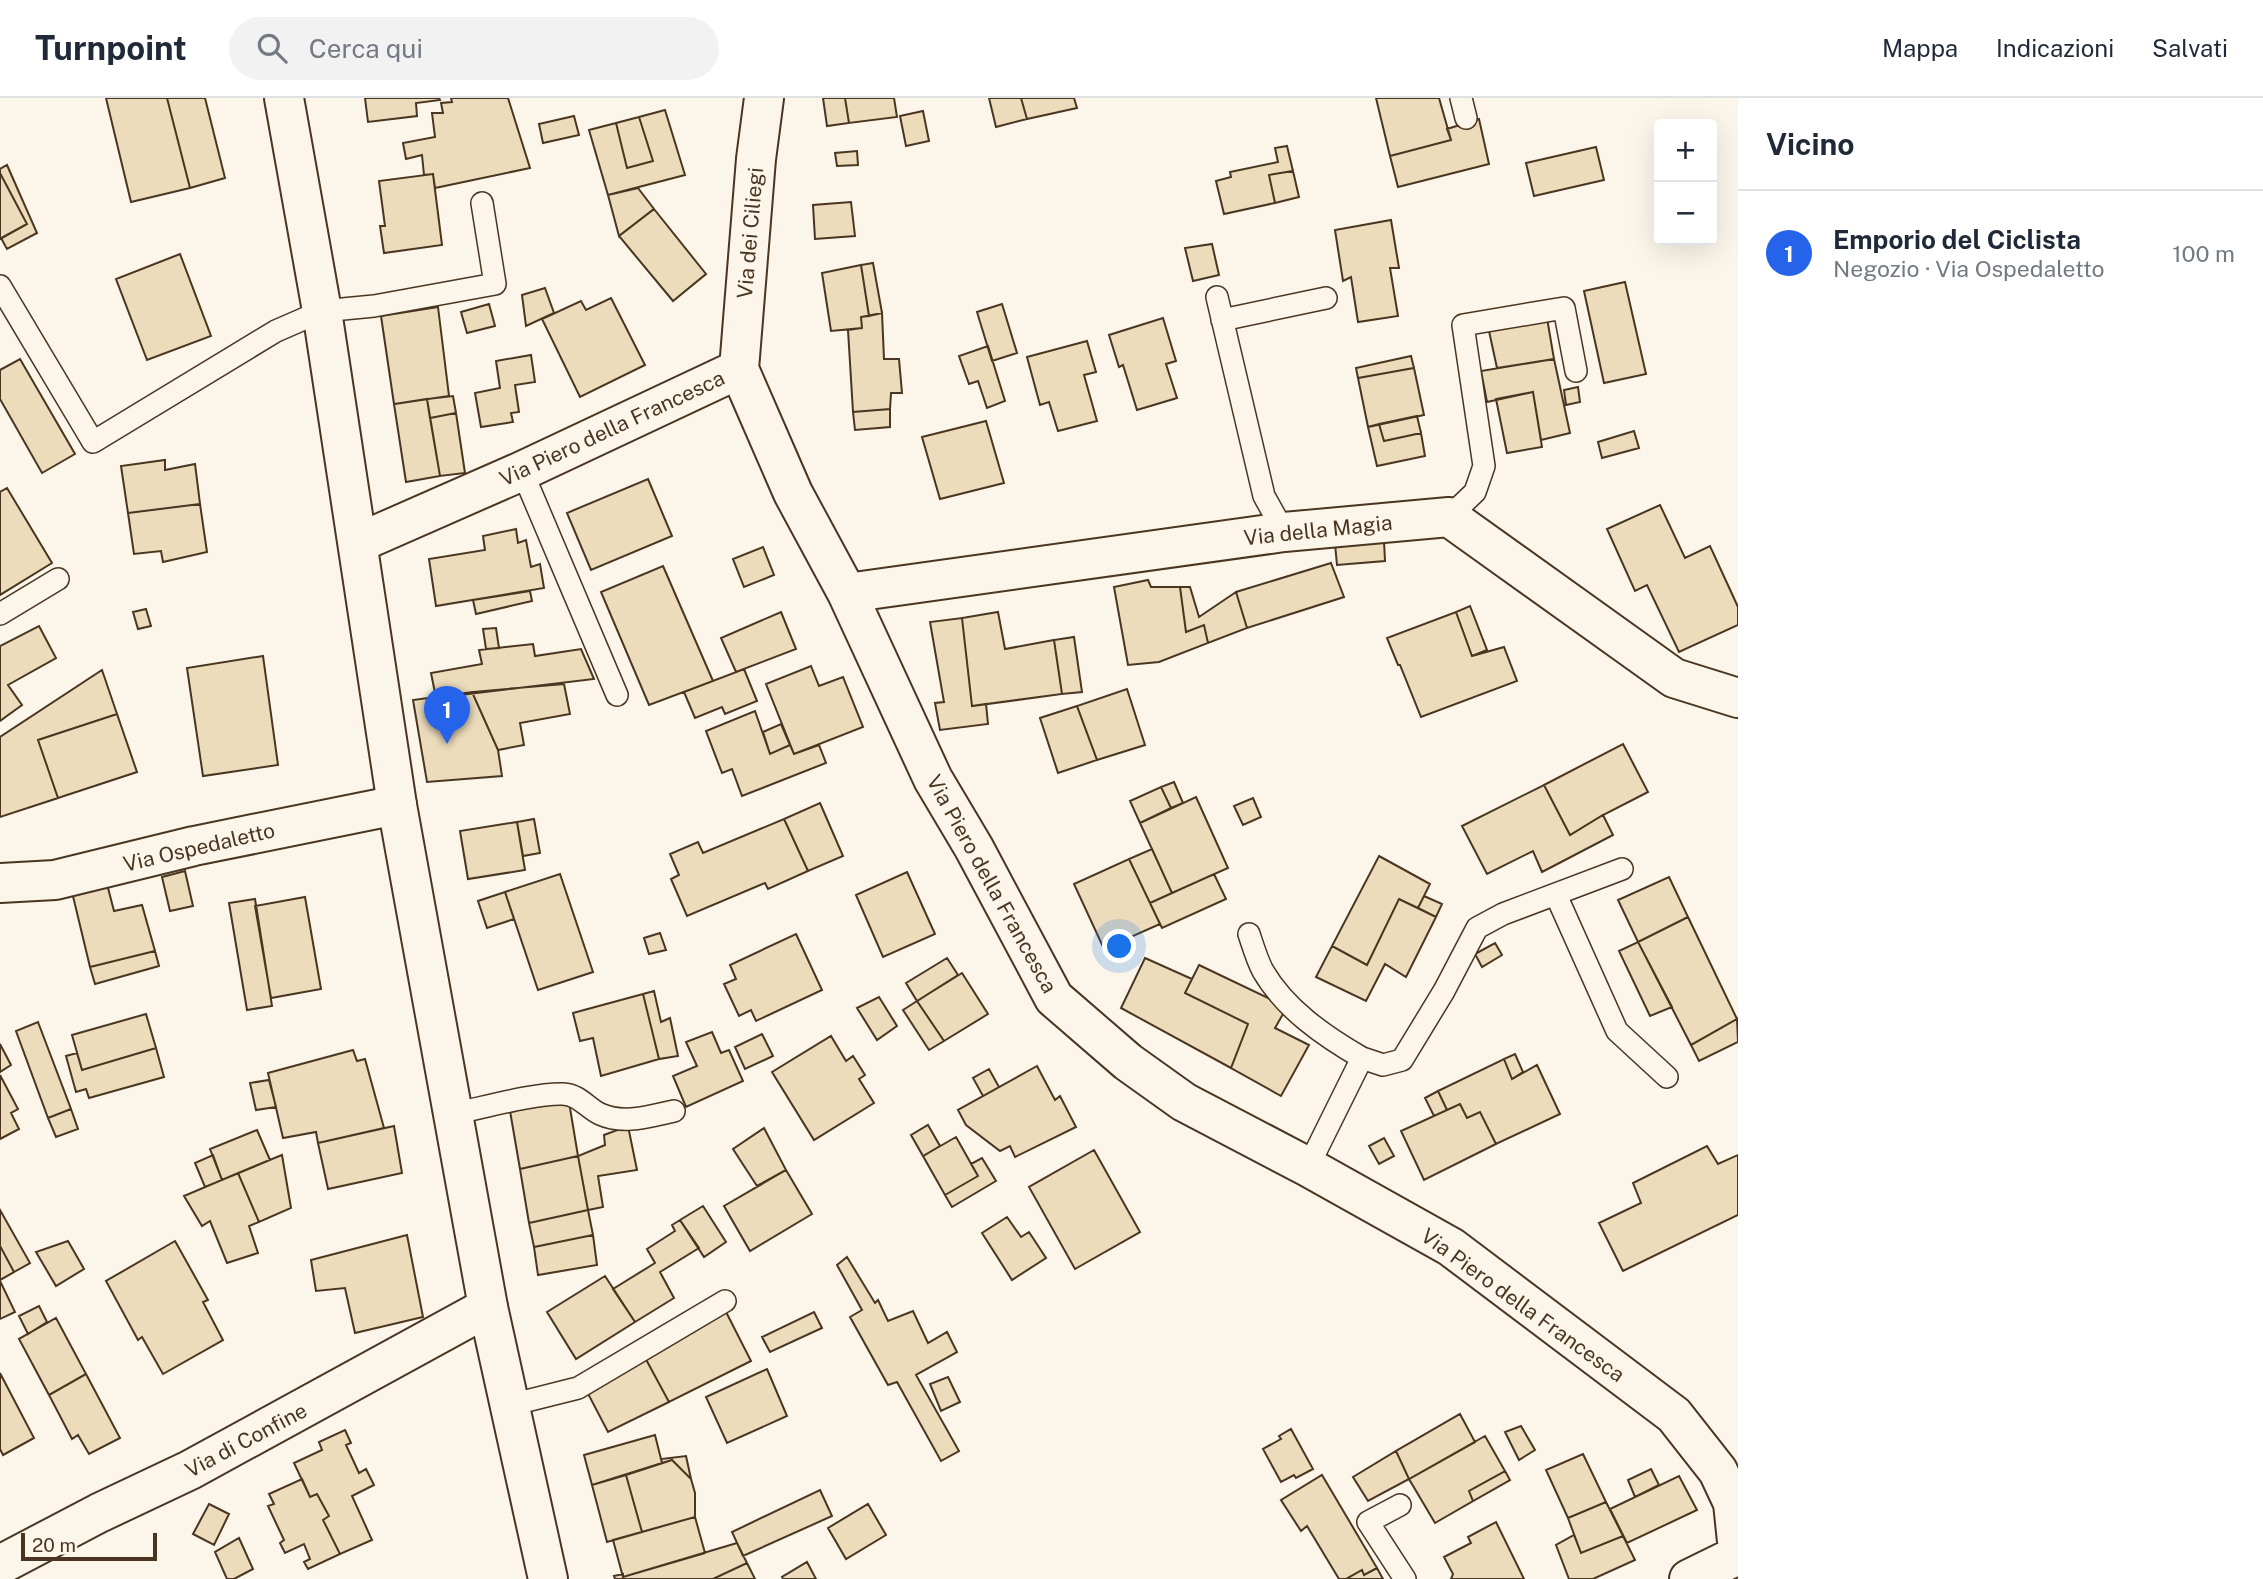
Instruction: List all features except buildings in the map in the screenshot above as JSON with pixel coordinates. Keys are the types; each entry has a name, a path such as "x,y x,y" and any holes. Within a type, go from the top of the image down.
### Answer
{"street":[{"path":"284,98 322,311 397,805 452,1114 488,1307 548,1579"},
{"name":"Via dei Ciliegi","path":"739,369 756,159 764,98"},
{"name":"Via Piero della Francesca","path":"358,543 522,471 739,369 793,493 848,593 933,779 974,848 1054,998 1128,1062 1184,1102 1451,1247 1675,1415 1718,1471 1733,1503 1738,1553"},
{"path":"1449,517 1675,678 1738,698"},
{"name":"Via della Magia","path":"848,593 1284,532 1449,517"},
{"name":"Via Ospedaletto","path":"0,883 55,880 194,846 397,805"},
{"name":"Via di Confine","path":"0,1565 99,1513 190,1470 488,1307"},
{"path":"1689,1579 1738,1553"}],"lane":[{"path":"0,286 93,443 276,331 322,311 374,306 495,284 482,203"},
{"path":"1217,297 1264,496 1284,532"},
{"path":"1223,320 1326,298"},
{"path":"1449,517 1475,492 1484,466 1463,326 1564,308 1576,371"},
{"path":"522,471 617,695"},
{"path":"0,614 58,579"},
{"path":"1249,934 1261,968 1277,992 1339,1045 1383,1066 1402,1060 1444,992 1477,928 1503,915 1622,869"},
{"path":"1556,895 1617,1031 1667,1077"},
{"path":"1308,1167 1362,1058"},
{"path":"452,1114 565,1094 579,1099 601,1115 632,1121 674,1111"},
{"path":"510,1405 578,1388 725,1301"},
{"path":"1401,1505 1368,1522 1405,1579"}],"place":[{"name":"Emporio del Ciclista","path":"447,744"}]}
